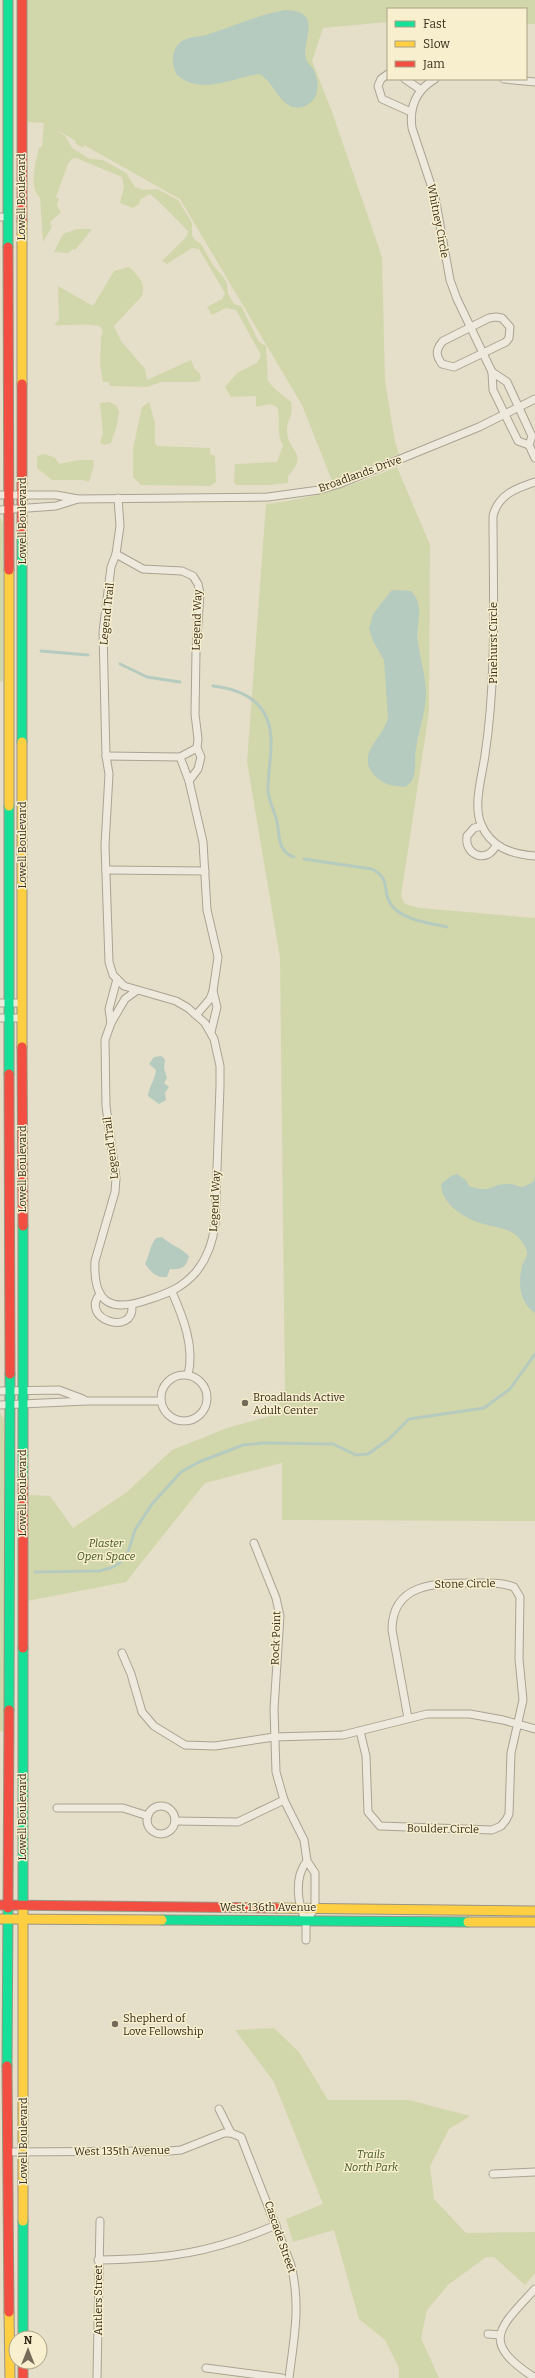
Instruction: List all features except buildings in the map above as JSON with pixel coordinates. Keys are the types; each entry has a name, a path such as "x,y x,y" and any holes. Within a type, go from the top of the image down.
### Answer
{"main road":[{"name":"Lowell Boulevard","path":"8,0 4,217 4,1919 10,2378"},
{"name":"Lowell Boulevard","path":"22,0 21,495 23,2330"},
{"name":"West 136th Avenue","path":"4,1905 535,1911"},
{"name":"West 136th Avenue","path":"4,1919 535,1922"}],"street":[{"path":"387,75 381,79 378,86 382,99 411,112"},
{"path":"406,80 421,90"},
{"name":"Whitney Circle","path":"434,80 421,90 415,98 411,112 412,128 435,196 450,280 492,372 493,390 506,415"},
{"path":"514,80 535,82"},
{"path":"496,317 502,318 510,327 510,333 506,342 454,368 442,364 438,359 438,347 443,341 471,328 489,318 496,317"},
{"name":"Whitney Circle","path":"492,372 507,382 519,409"},
{"name":"Broadlands Drive","path":"4,495 56,495 78,499 268,497 319,490 339,484 506,415 535,399"},
{"path":"519,409 532,436 529,445 535,458"},
{"path":"506,415 518,441 529,445"},
{"name":"Pinehurst Circle","path":"535,482 506,495 496,506 493,516 492,694 478,800 478,813 482,826 496,845 514,854 535,856"},
{"name":"Legend Trail","path":"111,1022 109,1009 117,979 113,975 107,949 106,870 104,845 109,774 106,756 103,632 111,567 116,554 120,526 118,498"},
{"name":"Broadlands Drive","path":"4,509 56,506 78,499"},
{"name":"Legend Way","path":"116,554 142,569 182,571 193,576 198,584 200,594 194,714 198,739 197,748 201,756 198,769 189,781"},
{"path":"106,756 180,757 197,748"},
{"path":"180,757 189,781 203,842 206,910 218,957 213,991 210,999 197,1014"},
{"path":"482,826 474,828 468,836 466,841 470,850 473,854 483,856 490,854 496,845"},
{"path":"106,870 205,871"},
{"path":"117,979 124,986 136,991"},
{"name":"Legend Trail","path":"132,1306 132,1311 126,1319 116,1324 103,1320 96,1310 96,1302 100,1294 96,1284 95,1261 115,1192 116,1178 106,1106 105,1040 111,1022 125,999 136,991"},
{"name":"Legend Way","path":"136,991 176,1001 197,1014 211,1032 218,1051 220,1086 213,1239 206,1257 196,1271 172,1292"},
{"path":"211,1032 217,1007 213,991"},
{"path":"4,1003 22,1003"},
{"path":"4,1018 22,1018"},
{"path":"100,1294 110,1303 121,1306 132,1306 172,1292 187,1334 189,1351 188,1375"},
{"path":"188,1375 194,1377 205,1387 208,1401 202,1414 190,1421 174,1420 167,1415 161,1401 163,1387 174,1377 188,1375"},
{"path":"5,1391 59,1390 87,1401"},
{"path":"5,1405 87,1401 161,1401"},
{"name":"Rock Point","path":"254,1543 276,1598 280,1616 275,1665 274,1737"},
{"name":"Stone Circle","path":"408,1718 392,1630 392,1618 396,1608 405,1598 425,1585 435,1583 500,1583 514,1587 520,1597 518,1658 523,1700 518,1724"},
{"path":"122,1654 131,1674 142,1712 154,1726 168,1737 185,1745 201,1747 274,1737 322,1737 360,1731 408,1718 447,1713 470,1714 535,1729"},
{"name":"Boulder Circle","path":"360,1731 366,1756 368,1812 380,1826 492,1830 501,1826 509,1814 511,1753 518,1724"},
{"path":"274,1737 276,1772 284,1800 304,1840 307,1861 315,1873 315,1908 306,1921"},
{"path":"175,1821 238,1822 284,1800"},
{"path":"161,1807 172,1813 175,1821 169,1832 157,1833 150,1828 148,1816 153,1809 161,1807"},
{"path":"57,1808 123,1808 148,1816"},
{"path":"306,1940 306,1921 299,1908 300,1871 307,1861"},
{"name":"Cascade Street","path":"219,2109 231,2133 241,2137 291,2264 297,2294 298,2312 289,2378"},
{"name":"West 135th Avenue","path":"8,2152 170,2151 181,2150 224,2133 231,2133"},
{"path":"493,2174 535,2172"},
{"name":"Antlers Street","path":"97,2378 98,2260 100,2222"},
{"path":"98,2260 147,2259 177,2256 237,2241 276,2225"},
{"path":"535,2289 505,2322 500,2335 503,2351 510,2360 535,2378"},
{"path":"488,2334 500,2335"},
{"path":"206,2368 282,2378"}],"green space":[{"path":"27,0 535,0 535,24 527,24 527,8 387,8 387,22 323,28 312,61 331,109 382,257 385,381 395,442 399,454 332,481 302,405 180,199 84,145 83,148 75,143 76,141 57,130 66,137 72,148 90,159 103,160 126,173 135,187 143,190 157,189 178,200 192,223 192,235 195,240 201,244 213,265 227,283 228,294 234,304 241,306 259,342 266,346 268,381 291,402 292,411 287,430 290,443 296,452 297,462 288,476 288,483 269,485 236,485 234,482 235,464 277,462 283,445 280,437 277,407 270,404 256,407 256,396 231,397 225,387 237,373 257,363 261,355 236,310 226,308 212,315 207,307 222,299 225,293 199,249 192,248 167,264 162,261 187,236 188,231 162,205 149,194 141,199 139,204 133,208 120,203 124,187 122,177 76,158 72,159 68,164 56,197 59,199 57,206 61,212 50,222 52,227 43,242 40,198 34,187 34,174 39,148 42,147 44,123 26,122"},
{"path":"77,229 92,229 75,250 73,249 69,253 54,252 63,234"},
{"path":"129,267 142,283 143,291 142,296 114,326 121,341 145,369 147,380 191,360 194,368 200,374 201,380 197,382 161,382 147,387 110,386 109,382 103,382 100,364 101,336 103,333 101,327 92,325 54,325 59,320 58,286 93,306 114,271"},
{"path":"109,402 117,406 119,412 117,425 111,443 104,445 100,443 103,433 100,403"},
{"path":"149,402 155,423 155,443 157,446 210,448 210,454 215,456 216,482 210,486 141,485 133,477 133,449 142,407"},
{"path":"45,454 55,458 59,464 79,460 93,460 94,465 89,482 83,480 52,480 37,468 37,456"},
{"name":"Plaster Open Space","path":"397,467 430,545 429,712 401,896 405,904 420,908 535,918 535,1521 282,1520 282,1463 205,1483 126,1582 27,1601 29,1495 50,1496 73,1528 127,1492 172,1450 227,1428 270,1416 285,1396 280,958 247,762 266,504 317,495 365,480"},
{"path":"0,517 3,523 3,682 0,681"},
{"path":"0,1413 4,1419 5,1732 0,1731"},
{"name":"Trails North Park","path":"274,2028 299,2052 328,2100 409,2100 470,2116 449,2129 430,2166 434,2199 466,2233 535,2232 535,2273 525,2285 494,2257 486,2257 448,2285 427,2310 421,2338 439,2378 399,2378 399,2368 385,2340 359,2319 334,2230 293,2242 286,2219 323,2204 274,2082 235,2030"}],"shaded area":[{"path":"285,10 304,15 308,21 309,28 305,51 306,59 313,69 318,84 316,95 310,103 297,108 290,106 284,102 265,78 259,74 206,85 187,81 177,75 173,57 178,44 182,41"},
{"path":"391,591 411,591 418,603 419,616 417,636 426,690 424,712 415,752 413,779 405,787 388,784 377,778 369,767 368,759 369,752 386,724 388,717 384,660 373,641 369,629 373,614"},
{"path":"161,1056 165,1059 164,1068 167,1078 164,1083 169,1087 165,1093 166,1100 159,1104 148,1096 156,1070 149,1064 154,1057"},
{"path":"457,1174 466,1180 469,1186 487,1189 501,1184 512,1184 522,1187 534,1181 535,1174 535,1313 526,1304 520,1286 522,1266 527,1255 524,1245 514,1233 505,1229 483,1224 455,1210 445,1198 442,1192 441,1184 451,1176"},
{"path":"162,1237 189,1256 185,1266 177,1269 170,1269 167,1277 160,1277 154,1274 145,1264 154,1241 156,1238"}],"waterway":[{"path":"41,651 88,655"},
{"path":"120,664 147,677 180,682"},
{"path":"213,686 237,691 247,696 256,702 267,719 271,744 268,793 276,818 282,847 294,857"},
{"path":"304,859 372,869 384,880 386,893 390,903 395,909 416,920 447,927"},
{"path":"35,1572 99,1571 111,1568 121,1562 128,1552 135,1530 152,1504 181,1472 199,1462 243,1445 263,1443 333,1444 356,1455 368,1454 389,1439 409,1419 484,1408 510,1389 535,1354"}],"traffic: fast":[{"path":"8,0 8,247"},
{"path":"22,535 22,742"},
{"path":"9,806 9,1074"},
{"path":"23,1226 23,1479"},
{"path":"9,1710 10,1374"},
{"path":"23,1648 23,1907"},
{"path":"7,2066 8,1908"},
{"path":"162,1920 468,1922"},
{"path":"23,2221 23,2330"}],"traffic: slow":[{"path":"22,221 22,384"},
{"path":"9,570 9,806"},
{"path":"22,742 22,1047"},
{"path":"23,1907 23,2221"},
{"path":"276,1908 535,1911"},
{"path":"0,1919 162,1920"},
{"path":"468,1922 535,1922"},
{"path":"9,2312 10,2378"}],"traffic: jam":[{"path":"22,0 22,221"},
{"path":"8,247 9,570"},
{"path":"22,384 22,535"},
{"path":"22,1047 23,1226"},
{"path":"9,1074 10,1374"},
{"path":"23,1479 23,1648"},
{"path":"8,1908 9,1710"},
{"path":"0,1905 276,1908"},
{"path":"7,2066 9,2312"},
{"path":"23,2370 23,2378"}],"place":[{"name":"Broadlands Active Adult Center","path":"245,1403"},
{"name":"Shepherd of Love Fellowship","path":"115,2024"}]}
